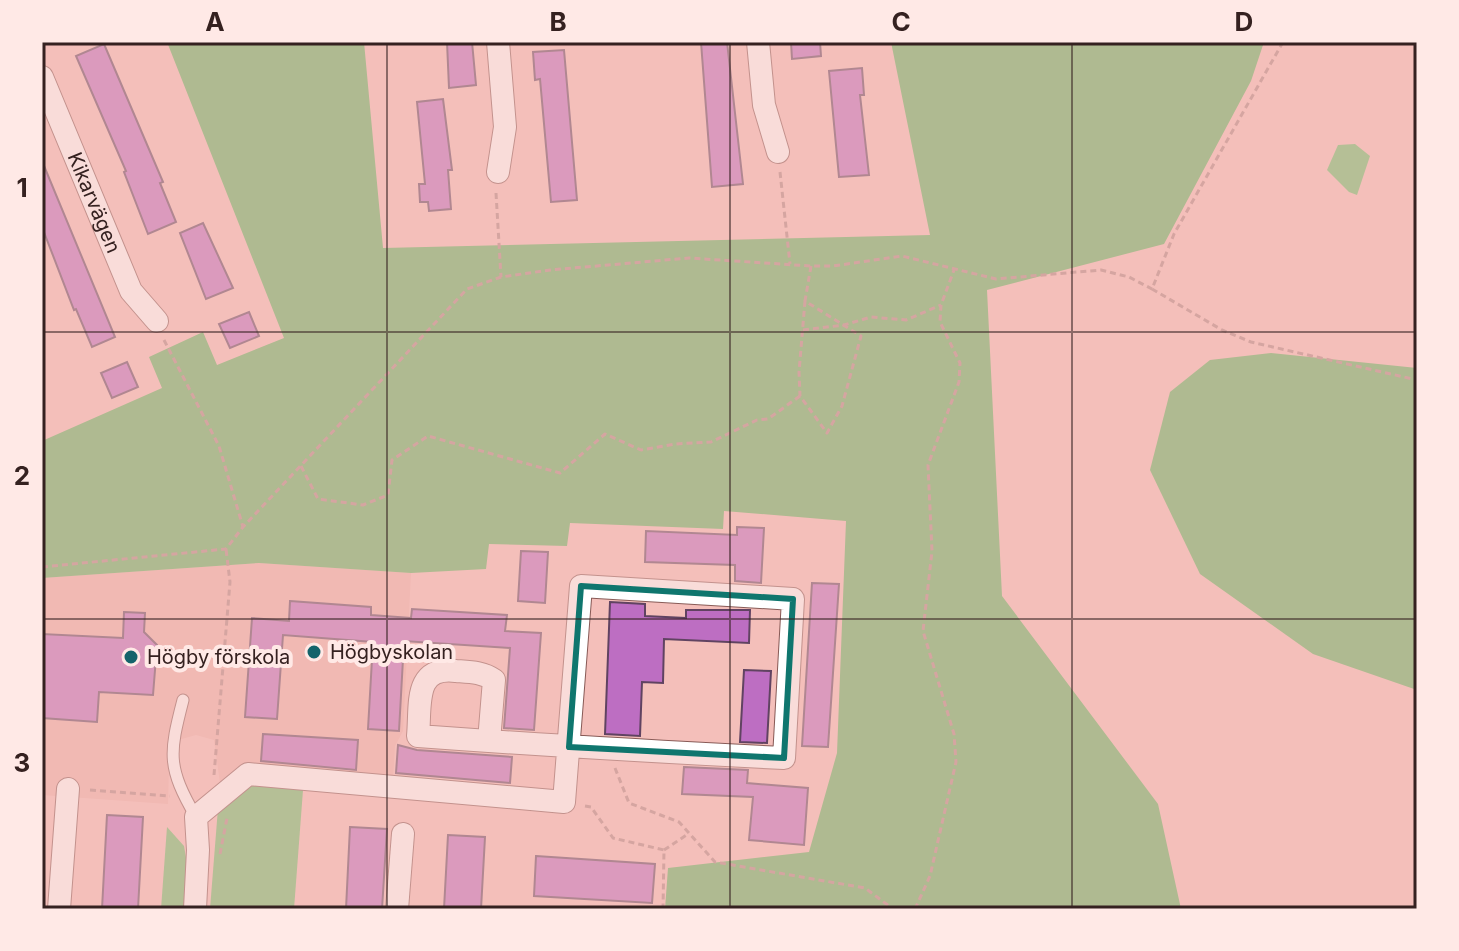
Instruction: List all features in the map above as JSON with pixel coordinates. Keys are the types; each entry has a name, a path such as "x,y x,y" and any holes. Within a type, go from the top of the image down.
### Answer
{"street":[{"path":"498,42 505,127 498,172"},
{"path":"758,42 764,105 778,152"},
{"name":"Kikarvägen","path":"42,77 131,291 157,321"},
{"path":"195,909 196,817 248,774 564,802 569,747 581,586 793,599 784,758 569,747 489,741"},
{"path":"59,909 68,789"},
{"path":"397,909 403,834"}],"lane":[{"path":"183,700 175,731 172,764 181,791 196,817"}],"path":[{"path":"1152,289 1174,234 1283,42 1417,42"},
{"path":"778,152 790,265"},
{"path":"498,172 495,197 501,277"},
{"path":"218,864 227,819 225,807 213,793 230,582 226,549 243,527 467,289 501,277 550,270 689,258 833,266 902,256 996,279 1101,270 1129,277 1222,330 1251,342 1417,380"},
{"path":"805,301 861,336 842,406 827,433 800,396 805,301 811,266"},
{"path":"915,909 930,876 956,762 954,734 923,631 932,551 928,465 959,382 960,363 940,322 941,305 954,270"},
{"path":"803,330 844,325 871,317 906,320 941,305"},
{"path":"157,321 172,357 219,446 243,527"},
{"path":"301,466 318,499 363,505 388,495 392,460 428,436 560,473 605,434 641,450 711,442 757,420 768,419 800,396"},
{"path":"42,567 226,549"},
{"path":"608,749 629,803 679,822 715,862 865,888 893,909"},
{"path":"68,789 173,796 181,791"},
{"path":"564,802 591,807 613,838 664,850 689,833"},
{"path":"663,909 664,850"}],"highlighted area":[{"path":"581,586 793,599 784,758 569,747"}],"shaded area":[{"path":"259,563 411,573 403,731 395,746 392,796 220,783 214,740 196,735 178,740 169,766 168,804 42,795 42,578"}],"green space":[{"path":"167,42 364,42 383,248 930,235 891,42 1264,42 1251,81 1164,244 987,290 1002,596 1158,804 1181,909 665,909 668,868 809,852 837,753 846,521 724,511 723,529 570,523 567,546 489,544 486,569 411,573 259,563 42,578 42,441 162,388 149,357 203,332 217,365 284,338"},
{"path":"1355,144 1370,156 1357,195 1349,192 1327,170 1338,145"},
{"path":"1271,353 1417,368 1417,690 1313,654 1200,574 1150,470 1170,392 1210,360"},
{"path":"220,783 303,790 294,909 210,909"},
{"path":"167,827 184,846 188,869 185,909 161,909"}],"building":[{"path":"447,42 472,42 476,85 449,88"},
{"path":"701,42 727,42 743,184 712,187"},
{"path":"791,42 820,42 821,56 792,59"},
{"path":"104,44 163,182 160,183 176,222 148,234 126,171 76,56"},
{"path":"564,50 577,200 551,202 540,79 535,80 533,52"},
{"path":"862,68 864,95 860,95 869,175 839,177 829,71"},
{"path":"443,99 452,170 448,170 451,209 429,211 428,202 420,202 419,184 425,184 417,102"},
{"path":"42,161 115,337 92,347 42,227"},
{"path":"203,223 233,288 206,299 180,233"},
{"path":"249,312 259,336 230,348 219,324"},
{"path":"127,362 138,387 112,398 101,373"},
{"path":"737,527 764,528 761,583 735,581 735,565 645,562 646,531 737,535"},
{"path":"521,551 548,552 545,603 518,601"},
{"path":"812,583 839,584 828,747 802,746"},
{"path":"290,601 371,607 371,615 411,618 412,609 507,615 505,631 541,633 534,730 504,728 510,648 404,641 399,731 368,729 373,642 283,635 277,719 245,717 252,618 289,621"},
{"path":"610,602 645,604 645,616 686,618 686,610 750,610 749,643 664,639 663,683 642,682 640,736 605,734"},
{"path":"124,612 145,613 144,632 157,645 153,695 99,692 97,722 42,718 42,634 123,638"},
{"path":"744,670 771,671 767,743 740,742"},
{"path":"263,734 358,740 356,770 261,761"},
{"path":"398,745 417,750 512,757 510,783 396,773"},
{"path":"684,767 748,770 747,783 808,788 804,845 749,840 753,797 682,794"},
{"path":"107,815 143,817 138,909 102,909"},
{"path":"350,827 387,829 382,909 346,909"},
{"path":"448,835 485,837 481,909 444,909"},
{"path":"536,856 655,864 652,903 534,896"}],"place":[{"name":"Högbyskolan","path":"314,652"},
{"name":"Högby förskola","path":"131,657"}]}
